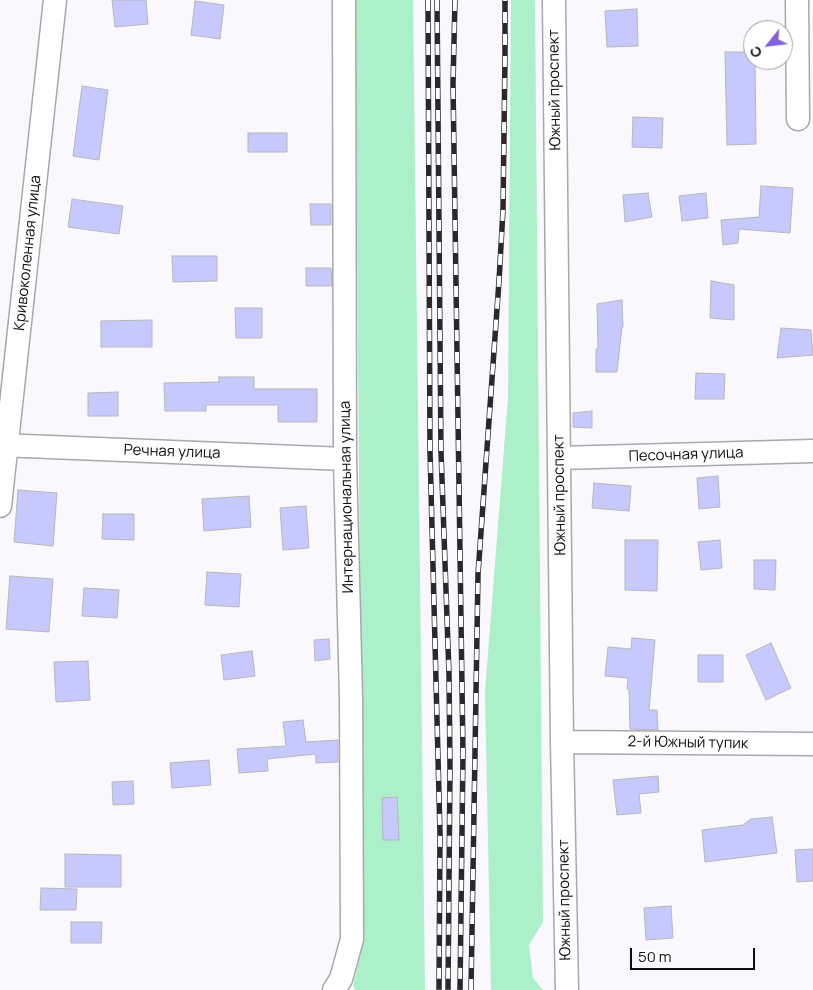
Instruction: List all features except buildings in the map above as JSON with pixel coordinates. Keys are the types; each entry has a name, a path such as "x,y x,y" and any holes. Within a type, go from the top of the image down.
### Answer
{"street":[{"name":"Кривоколенная улица","path":"0,506 3,445 55,0"},
{"name":"Интернациональная улица","path":"334,990 341,979 352,939 351,698 345,459 344,0"},
{"name":"Южный проспект","path":"554,0 562,742 567,990"},
{"path":"797,0 798,119"},
{"name":"Речная улица","path":"3,445 345,459"},
{"name":"Песочная улица","path":"559,458 813,451"},
{"name":"2-й Южный тупик","path":"562,742 813,744"}],"green space":[{"path":"355,0 413,0 425,990 355,990 353,985 363,944"},
{"path":"511,0 535,0 543,922 529,945 533,978 543,990 491,990 485,692 508,397"}],"railway":[{"path":"428,0 430,451 440,834 439,990"},
{"path":"437,0 441,451 449,674 448,990"},
{"path":"455,0 453,84 463,753 460,990"},
{"path":"471,990 478,574 503,210 505,0"}]}
